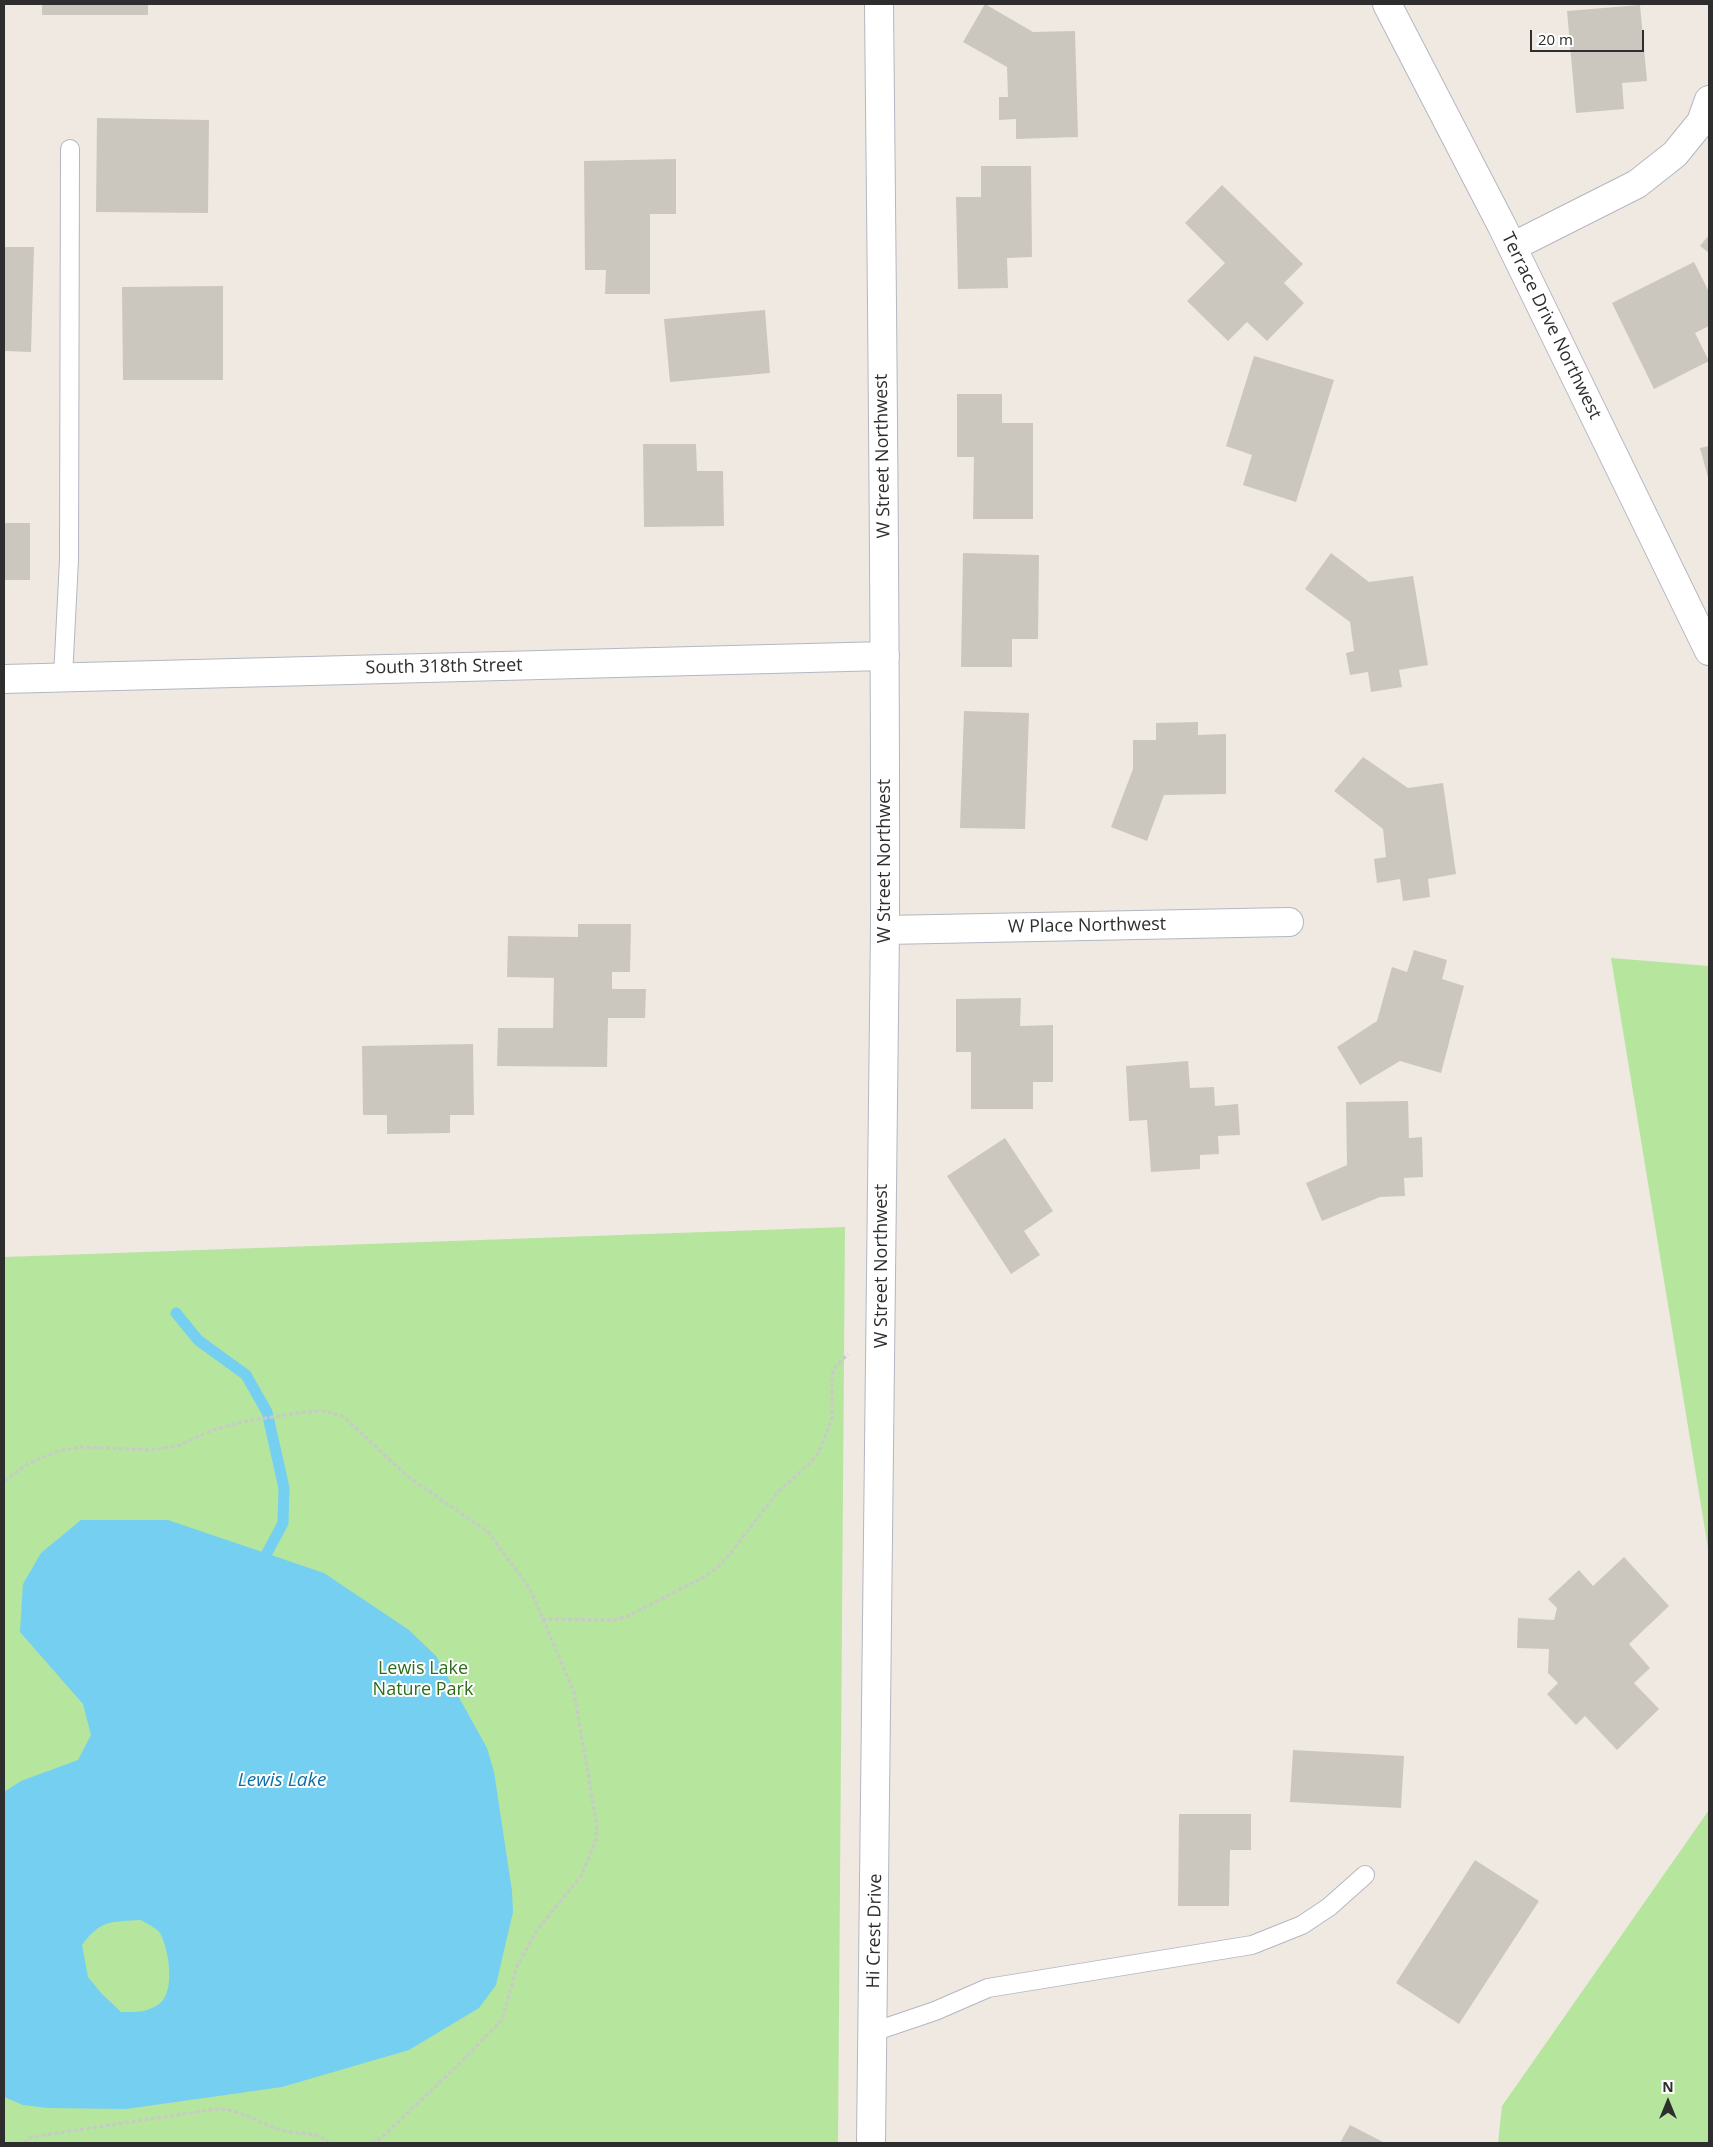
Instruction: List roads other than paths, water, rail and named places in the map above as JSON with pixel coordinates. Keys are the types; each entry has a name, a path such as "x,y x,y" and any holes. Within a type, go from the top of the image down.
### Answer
{"street":[{"name":"W Street Northwest","path":"879,4 885,656 885,930 879,1719"},
{"name":"Terrace Drive Northwest","path":"1387,4 1512,247 1707,639"},
{"path":"1512,247 1637,184 1675,154 1701,122 1709,100"},
{"name":"South 318th Street","path":"4,679 885,656"},
{"name":"W Place Northwest","path":"885,930 1288,922"},
{"name":"Hi Crest Drive","path":"871,2143 879,1719"}],"lane":[{"path":"63,677 69,560 70,149"},
{"path":"873,2032 936,2011 988,1988 1252,1945 1302,1925 1329,1907 1365,1875"}],"water":[{"name":"Lewis Lake","path":"81,1520 168,1520 324,1573 409,1630 436,1656 487,1748 494,1772 512,1891 513,1912 496,1985 479,2008 409,2050 282,2087 126,2109 48,2108 23,2105 4,2097 4,1792 21,1781 78,1760 91,1735 83,1704 20,1632 23,1584 41,1553","holes":["141,1920 159,1931 163,1940 168,1959 168,1990 159,2004 150,2009 121,2012 88,1977 82,1945 101,1926 115,1922"]}],"waterway":[{"path":"176,1313 198,1340 246,1375 267,1412 284,1488 283,1523 267,1553"}],"park label":[{"name":"Lewis Lake Nature Park","path":"423,1679"}]}
